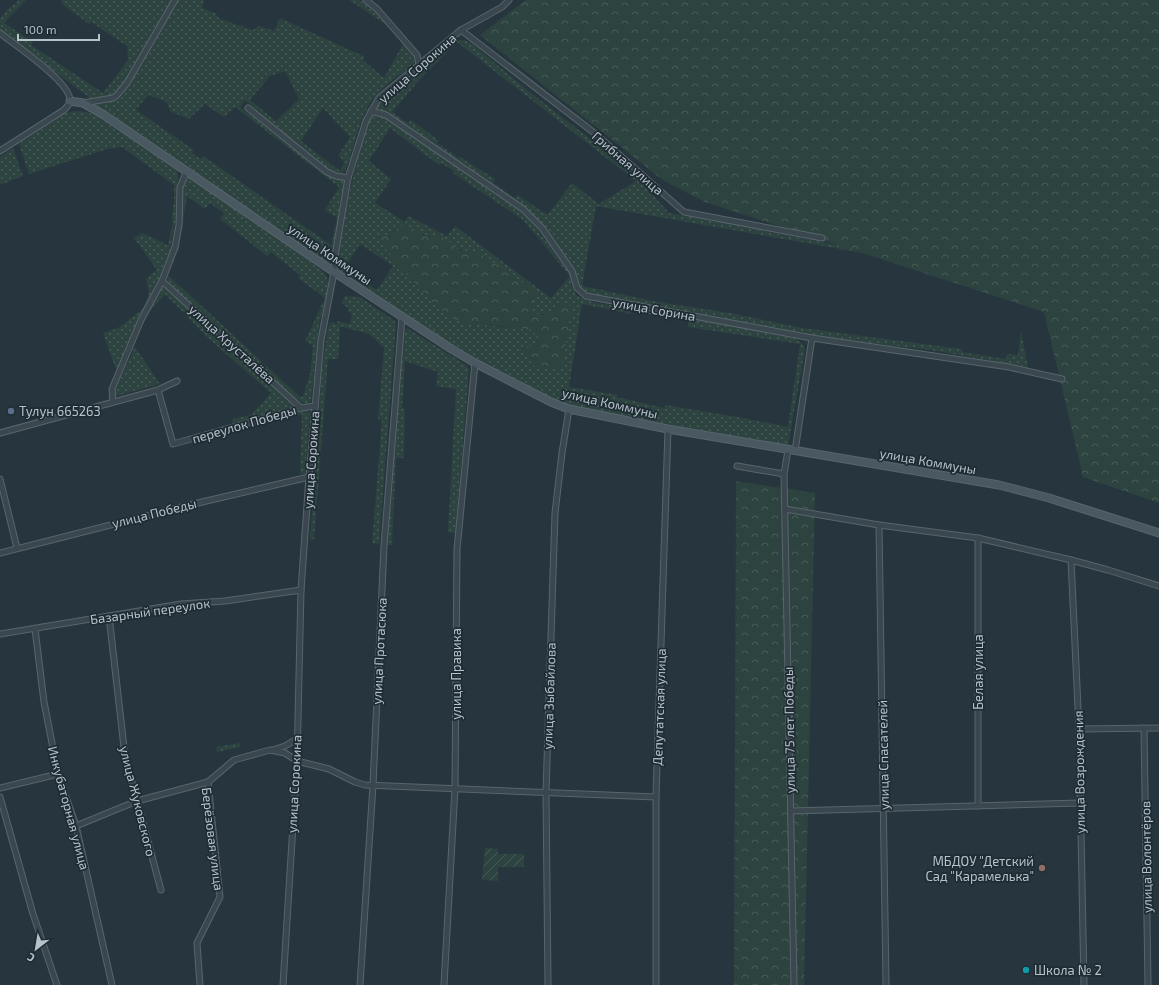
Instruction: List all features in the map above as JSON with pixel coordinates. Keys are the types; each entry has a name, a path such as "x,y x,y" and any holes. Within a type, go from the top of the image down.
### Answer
{"street":[{"path":"70,101 83,103 113,98 121,91 128,83 175,0"},
{"path":"366,0 378,9 418,54 419,64"},
{"name":"улица Сорокина","path":"282,985 297,761 301,590 309,477 321,340 334,272 335,256 348,178 363,128 371,111 383,94 461,30 502,7 509,0"},
{"name":"Грибная улица","path":"461,30 597,135 684,212 822,238"},
{"path":"0,33 57,78 66,89 70,101 64,110 0,151"},
{"name":"улица Коммуны","path":"83,103 104,115 402,317 475,363 551,402 569,409 668,428 788,450 999,485 1030,492 1159,533"},
{"path":"248,108 327,172 336,176 348,178"},
{"name":"улица Сорина","path":"371,111 386,115 523,209 542,228 572,270 577,288 586,296 812,338 1009,367 1062,378"},
{"path":"0,143 6,147"},
{"path":"113,402 112,389 141,320 162,281 176,241 179,225 180,187 187,171"},
{"name":"улица Хрусталёва","path":"162,281 301,408"},
{"name":"улица Протасюка","path":"360,985 373,785 384,546 402,317"},
{"path":"796,451 812,338"},
{"name":"улица Правика","path":"444,985 455,788 457,549 475,363"},
{"path":"0,433 158,390 177,381"},
{"name":"переулок Победы","path":"158,390 173,444 301,408 315,406"},
{"name":"улица Зыбайлова","path":"548,985 546,792 555,513 569,409"},
{"name":"Депутатская улица","path":"656,985 656,797 668,428"},
{"name":"улица 75 лет Победы","path":"788,450 784,474 794,985"},
{"path":"737,466 784,474"},
{"name":"улица Победы","path":"0,553 185,506 309,477"},
{"path":"0,479 16,548"},
{"path":"785,509 879,525 978,538 1071,560 1159,586"},
{"name":"улица Спасателей","path":"879,525 886,985"},
{"name":"Белая улица","path":"978,538 978,806"},
{"name":"улица Возрождения","path":"1071,560 1079,729 1084,985"},
{"name":"Базарный переулок","path":"0,634 181,604 225,601 301,590"},
{"name":"улица Жуковского","path":"109,616 125,756 161,890"},
{"name":"Инкубаторная улица","path":"35,629 44,702 58,774 76,826 112,985"},
{"name":"улица Волонтёров","path":"1144,728 1148,985"},
{"path":"1079,729 1159,728"},
{"path":"208,782 234,760 285,746 297,739"},
{"path":"270,750 285,753 297,761 329,769 361,784 656,797"},
{"path":"0,788 58,774"},
{"name":"Берёзовая улица","path":"76,826 137,801 208,782 220,897 196,943 200,985"},
{"path":"0,797 33,914 57,985"},
{"path":"791,811 1080,803"}],"green space":[{"path":"19,0 26,0 4,23 33,42 31,45 103,93 128,60 127,46 91,22 89,24 63,5 61,0 172,0 118,92 113,96 91,99 0,30 0,19 7,10"},
{"path":"178,0 204,0 202,8 215,13 220,19 253,30 259,26 274,31 280,18 365,57 363,60 384,78 404,42 415,56 412,65 377,94 369,105 362,120 346,169 340,174 327,169 245,100 240,107 325,173 343,180 345,187 332,257 329,263 322,260 95,104 95,102 117,99 134,77","holes":["285,71 299,99 276,121 250,100 270,76","148,95 167,102 170,111 189,119 205,104 224,117 235,107 339,187 325,210 337,218 331,245 203,156 201,159 192,153 194,150 136,110","323,108 350,137 338,156 345,162 340,171 301,141"]},
{"path":"349,0 360,0 385,21 391,29 384,23"},
{"path":"526,0 1159,0 1159,503 1083,477 1044,312 705,202 664,181 480,35"},
{"path":"451,39 464,40 471,43 527,90 629,169 669,213 863,250 863,253 596,206 582,286 658,302 730,313 802,328 962,349 962,352 1006,359 1007,354 1018,355 1021,332 1028,367 930,350 842,340 770,328 584,293 577,285 573,267 540,223 529,211 392,115 387,112 375,110 375,107 382,97","holes":["457,42 636,181 599,204 572,183 548,214 518,195 515,198 493,183 495,179 437,143 438,140 411,120 408,123 392,112 421,78"]},
{"path":"76,111 86,112 97,116 175,167 178,172 176,217 170,250 161,275 141,314 117,372 103,333 118,328 143,309 149,293 146,278 157,270 134,238 142,233 168,245 173,222 174,185 122,147 107,149 29,174 19,144 66,113"},
{"path":"376,115 383,117 393,122 520,211 534,225 570,274 572,286 576,295 595,303 794,337 805,348 788,446 586,409 553,400 476,361 342,274 338,269 337,264 348,199 355,169 372,116","holes":["390,128 439,165 441,163 454,171 453,173 523,220 570,276 551,298 455,226 447,236 408,216 405,222 375,203 391,179 369,161","398,227 423,234 427,237 439,238 470,253 536,314 551,312 561,300 531,361 529,357 538,344 533,330 523,327 503,327 463,322 379,236 388,236","360,244 393,266 377,290 344,268","582,304 630,314 631,311 688,321 688,327 800,344 788,427 665,405 664,408 617,397 618,395 569,387"]},
{"path":"13,148 23,176 0,185 0,157"},
{"path":"186,177 192,179 324,272 328,281 328,291 319,325 311,401 307,404 301,402 293,396 175,290 168,281 167,277 176,248 182,188","holes":["187,196 205,209 210,203 224,213 220,219 267,256 271,252 300,275 298,278 325,298 305,341 313,346 310,374 303,396 300,397 168,275 179,248"]},
{"path":"406,225 427,237 437,234 461,251 481,254 535,291 533,311 537,314 541,315 548,313 561,300 572,307 561,370 533,366 529,357 524,354 524,350 528,346 537,347 538,345 537,338 532,330 463,322 452,317 431,301 384,247 379,236 388,236 398,227"},
{"path":"162,286 164,286 294,406 233,423 232,419 251,415 271,393 207,337 165,294 145,316"},
{"path":"345,296 360,297 395,321 396,324 379,544 372,543 382,420 378,419 384,348 369,334 340,326 338,359 328,359 314,540 310,539 322,369 328,327 331,322 337,324 338,321 350,324 352,313 348,312 349,309 342,303"},
{"path":"407,328 466,365 469,370 454,547 455,533 448,532 456,389 436,386 438,372 405,361 402,408 405,409 404,458 396,458 392,545 386,545 401,333"},
{"path":"135,347 160,384 116,396 114,393"},
{"path":"302,411 310,412 305,474 300,474 302,414 253,427 252,423"},
{"path":"736,481 815,493 804,985 734,985"},
{"path":"240,743 240,747 217,752 216,747"},
{"path":"485,848 498,849 498,854 524,854 524,867 498,867 498,881 482,880"}],"place":[{"name":"Тулун 665263","path":"11,411"},
{"name":"МБДОУ \"Детский Сад \"Карамелька\"","path":"1042,868"},
{"name":"Школа № 2","path":"1026,970"}]}
